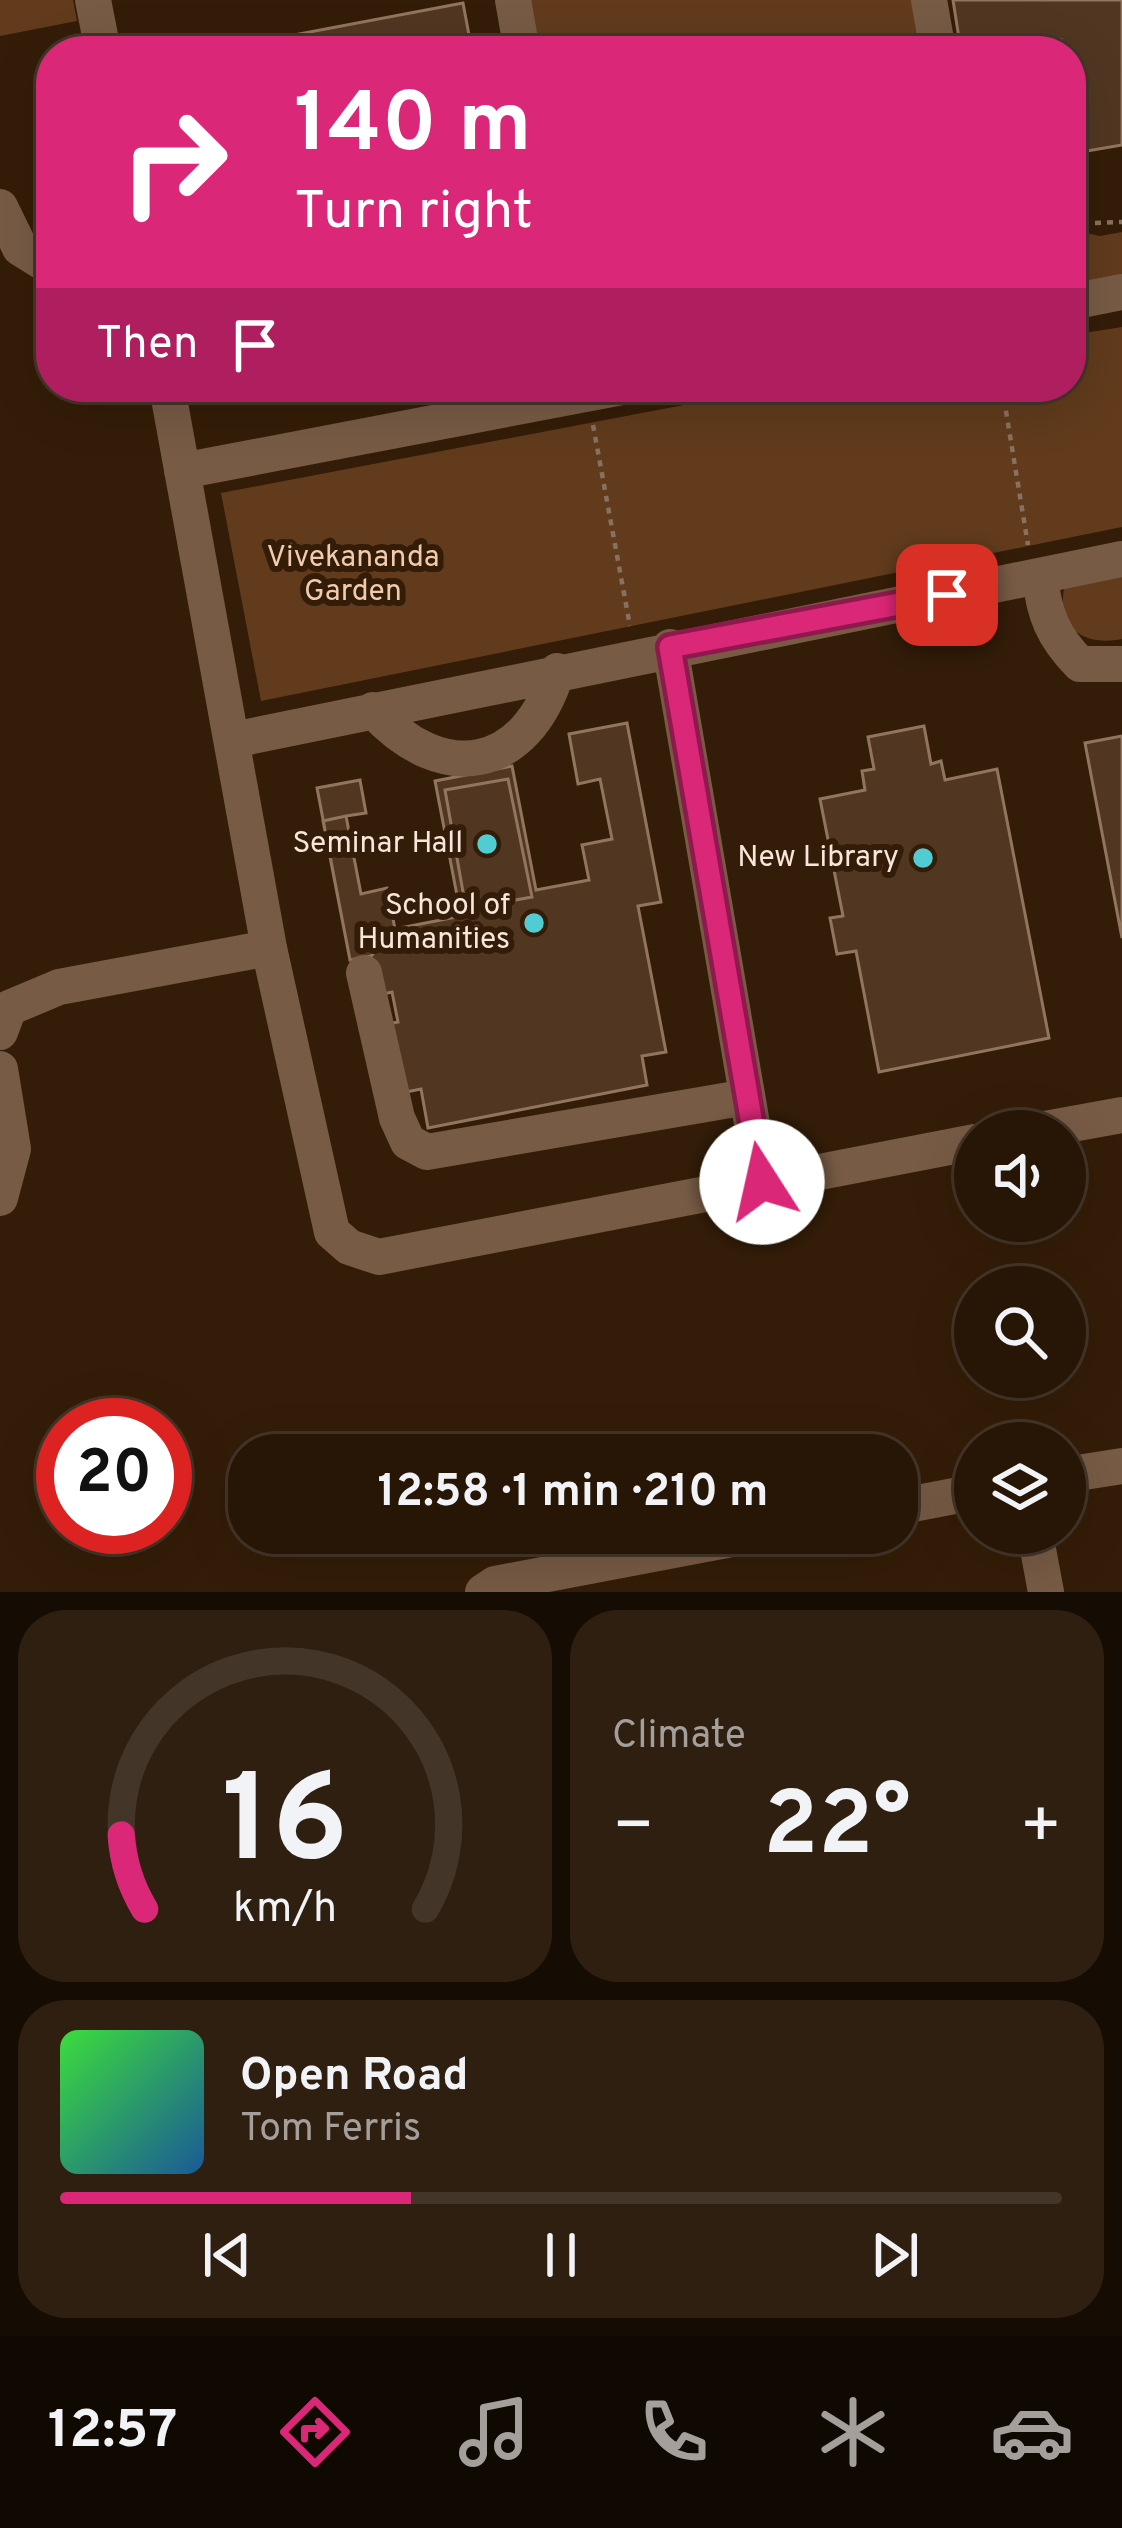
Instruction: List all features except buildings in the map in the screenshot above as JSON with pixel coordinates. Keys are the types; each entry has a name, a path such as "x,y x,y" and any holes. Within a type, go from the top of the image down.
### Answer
{"lane":[{"path":"512,0 518,36"},
{"path":"928,0 935,36"},
{"path":"103,36 104,2"},
{"path":"0,207 20,248 36,256"},
{"path":"0,272 36,264"},
{"path":"1086,299 1122,292"},
{"path":"169,402 269,948 332,1232 350,1247 379,1257 954,1146"},
{"path":"182,471 557,402"},
{"path":"233,740 1035,567 1122,560"},
{"path":"1035,567 1044,614 1060,644 1080,664 1122,664"},
{"path":"670,647 762,1182"},
{"path":"373,710 405,741 456,761 509,747 532,728 557,671"},
{"path":"0,1032 9,1007 59,987 269,948"},
{"path":"364,974 397,1118 408,1142 427,1152 748,1096"},
{"path":"0,1070 13,1149 0,1198"},
{"path":"1086,1122 1122,1115"},
{"path":"1086,1472 1122,1466"},
{"path":"918,1503 954,1496"},
{"path":"483,1592 495,1584 653,1554"},
{"path":"1039,1554 1046,1592"}],"path":[{"path":"1086,223 1122,222"},
{"path":"585,402 632,637"},
{"path":"1005,402 1035,567"}],"green space":[{"path":"0,0 73,0 77,21 0,36"},
{"path":"529,0 922,0 928,36 535,36"},
{"path":"1122,232 1122,284 1086,287 1086,233"},
{"name":"Vivekananda Garden","path":"1122,327 1122,527 261,701 221,493 699,402 1086,402 1086,333"},
{"path":"1122,572 1122,639 1095,640 1075,631 1064,612 1065,584"}],"place":[{"name":"Seminar Hall","path":"487,844"},
{"name":"New Library","path":"923,858"},
{"name":"School of Humanities","path":"534,923"}],"route":[{"path":"762,1182 670,647 947,595"}]}
